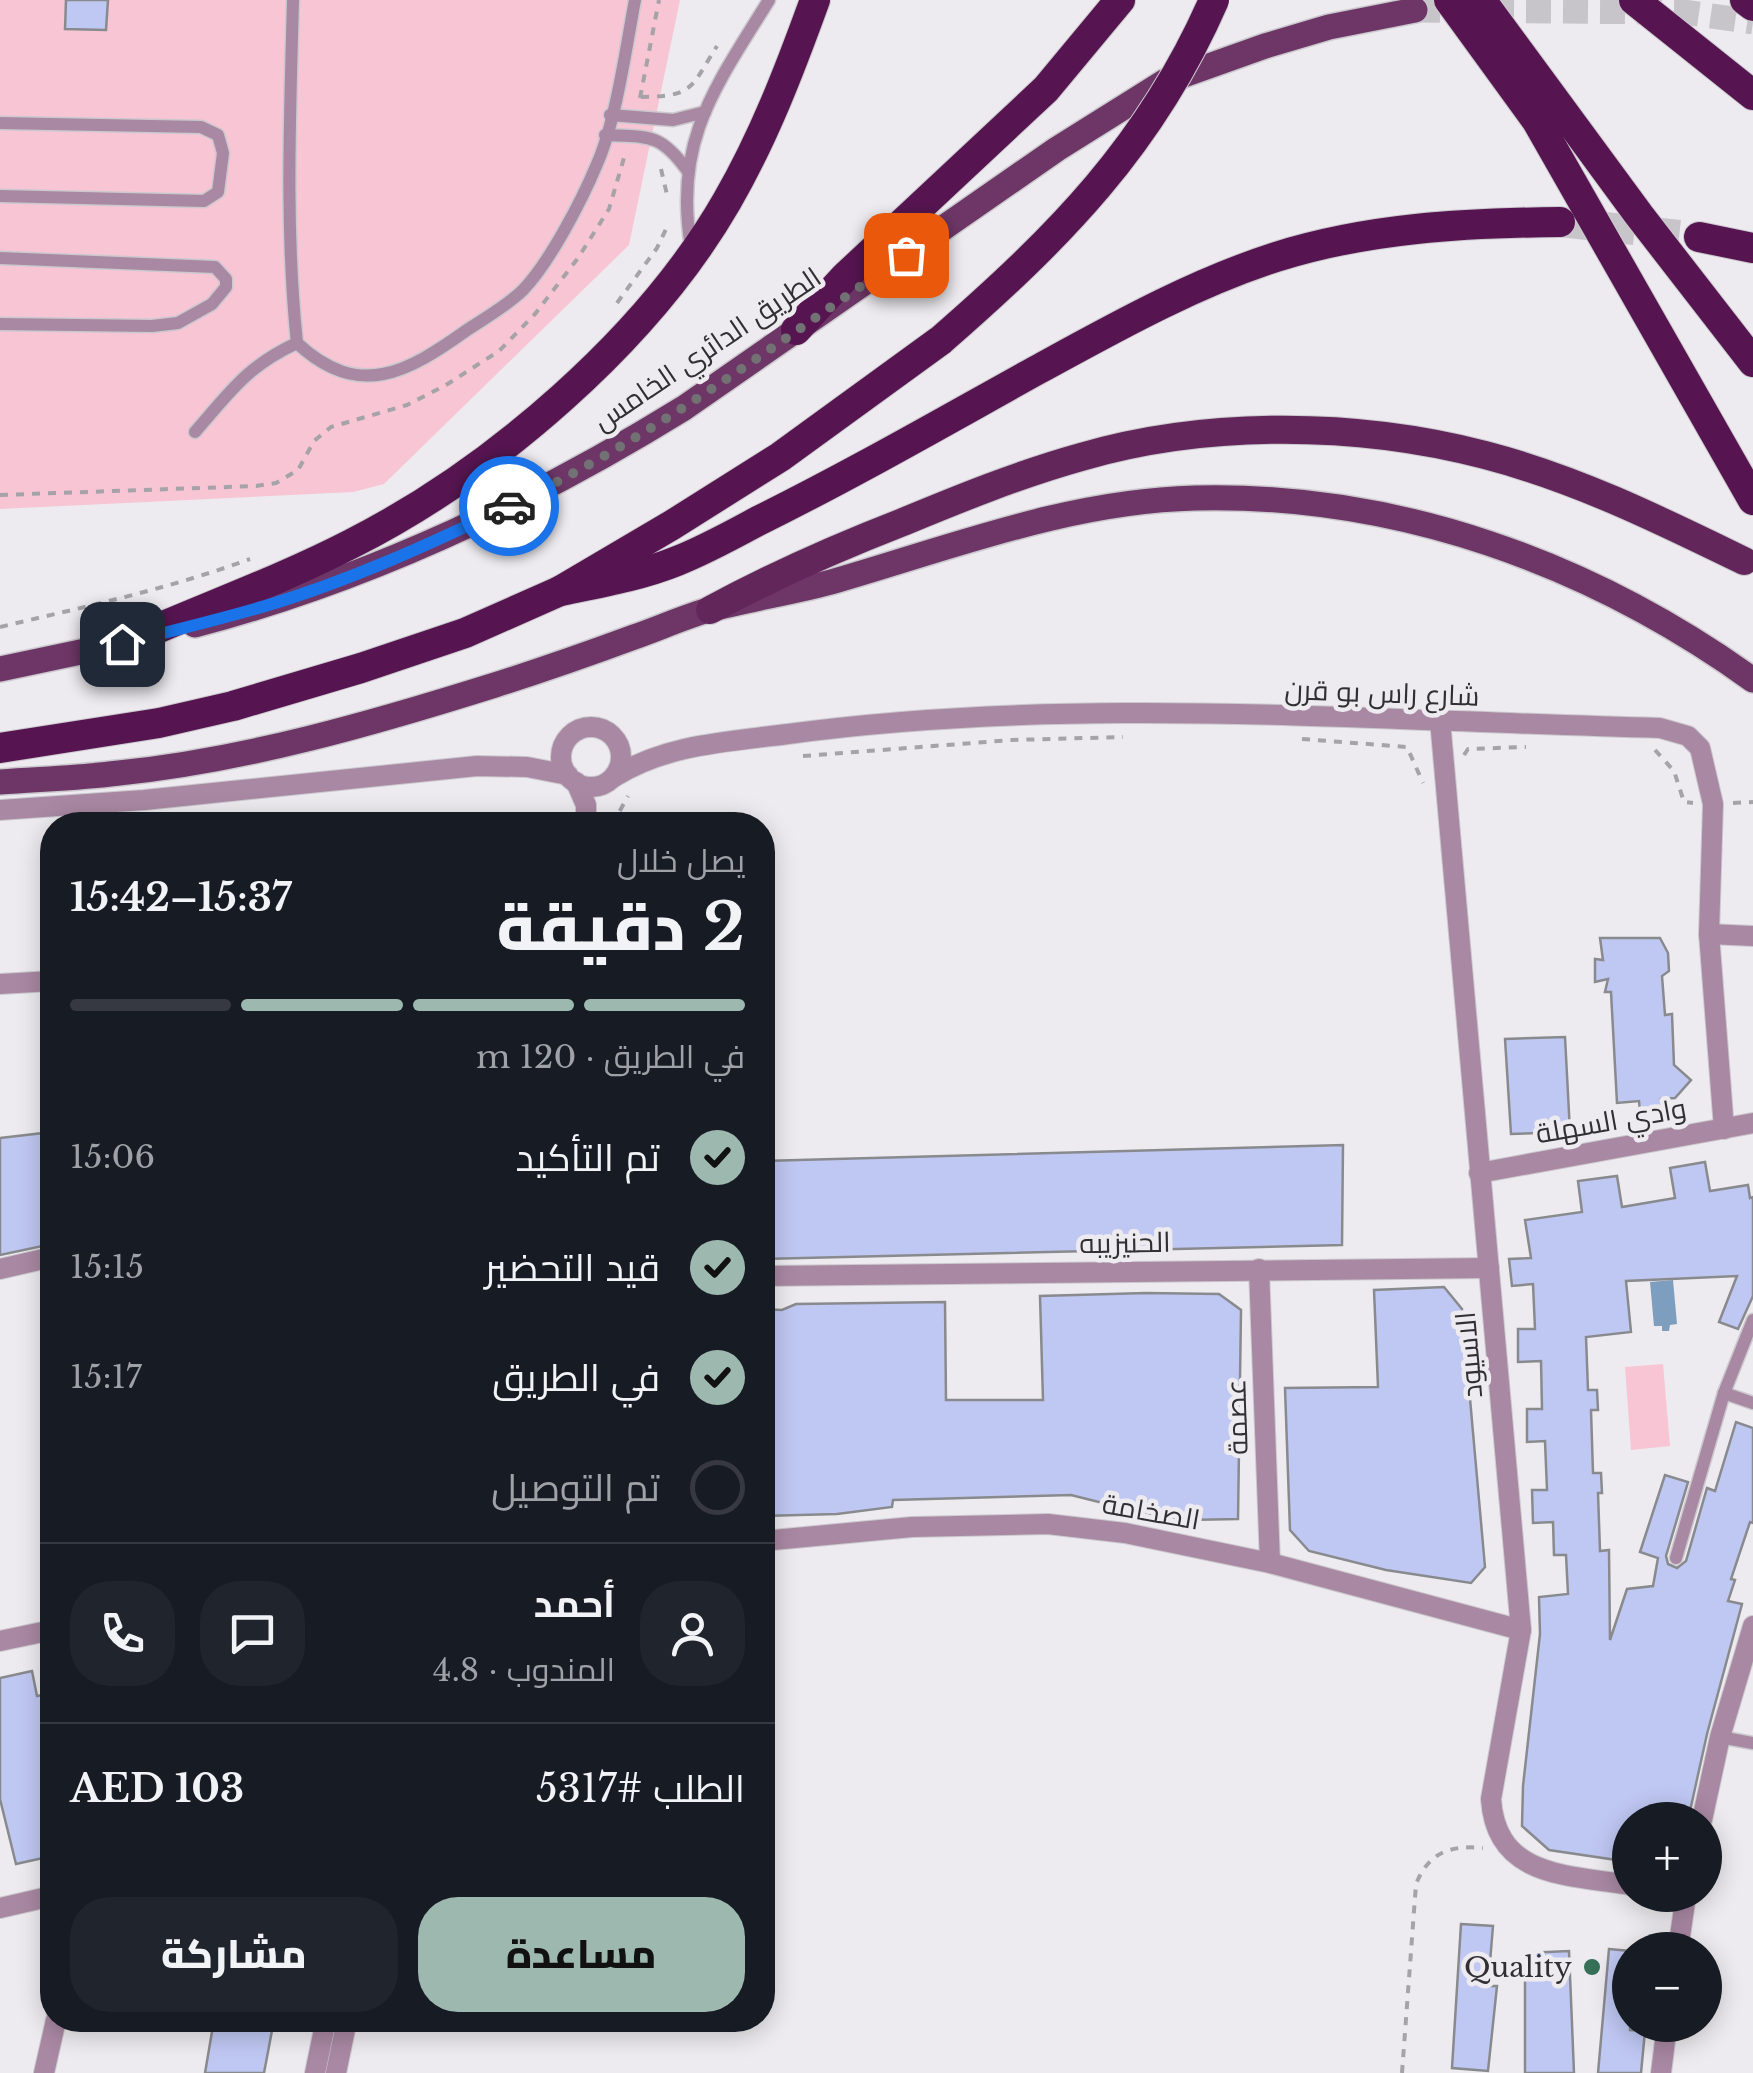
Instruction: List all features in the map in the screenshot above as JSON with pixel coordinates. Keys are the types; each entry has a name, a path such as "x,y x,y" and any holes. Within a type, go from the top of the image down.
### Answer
{"highway":[{"path":"122,644 351,544 388,524 478,464 548,411 593,370 692,252 725,204 762,136 815,0"},
{"path":"796,330 845,277 1046,88 1120,0"},
{"path":"0,748 159,722 288,691 466,632 560,591 780,457 941,340 1065,226 1116,165 1182,66 1214,0"},
{"path":"1449,0 1537,121 1753,500"},
{"path":"1481,0 1753,362"},
{"path":"1634,0 1753,96"},
{"path":"1745,0 1753,6"},
{"path":"560,591 678,561 816,492 1139,315 1274,258 1333,241 1403,229 1480,222 1560,222"},
{"path":"1699,238 1753,248"},
{"path":"710,610 810,559 945,504 1082,456 1214,434 1349,433 1482,454 1610,496 1744,561"}],"main road":[{"name":"الطريق الدائري الخامس","path":"0,670 122,644 284,600 438,540 540,492 622,446 1056,149 1164,82 1328,27 1414,10"},
{"path":"0,782 122,773 297,740 492,686 710,610 834,582 1006,528 1070,513 1189,498 1264,499 1359,509 1488,542 1547,564 1658,618 1753,680"}],"street":[{"name":"شارع راس بو قرن","path":"607,781 643,760 674,749 832,728 1021,715 1440,720 1660,728 1688,736 1700,748 1713,804 1708,934 1724,1129"},
{"name":"الاسيود","path":"1440,720 1521,1630 1491,1799 1495,1828 1507,1850"},
{"path":"585,812 582,792 561,756 569,737 577,730 598,728 615,738 621,758 591,812"},
{"name":"شارع راس بو قرن","path":"615,738 674,749"},
{"path":"0,810 144,800 477,766 527,767 592,786 607,781"},
{"path":"1708,934 1753,936"},
{"path":"0,984 40,982"},
{"name":"وادي السهلة","path":"1479,1173 1753,1123"},
{"path":"0,1269 40,1260"},
{"name":"الحنيزيبه","path":"775,1276 1489,1268"},
{"name":"عصمة","path":"1259,1269 1270,1562"},
{"name":"الصخامة","path":"775,1539 912,1527 1048,1524 1124,1532 1270,1562 1521,1630"},
{"path":"1706,1802 1720,1737 1753,1626"},
{"path":"0,1641 40,1633"},
{"path":"1507,1850 1545,1870 1612,1882"},
{"path":"0,1908 40,1899"},
{"path":"44,2073 53,2032"},
{"path":"315,2073 324,2032"},
{"path":"336,2073 345,2032"},
{"path":"1660,2073 1665,2042"}],"lane":[{"path":"293,0 288,213 297,343 316,360 350,376 388,373 421,362 524,289 572,218 599,160 635,0"},
{"path":"692,252 686,221 688,170 696,128 769,0"},
{"path":"610,115 673,120 705,112"},
{"path":"0,123 201,127 218,135 223,153 218,192 204,201 0,196"},
{"path":"605,135 644,136 669,144 688,170"},
{"path":"0,258 215,266 226,279 226,287 212,304 178,323 0,324"},
{"path":"195,432 247,372 297,343"},
{"path":"1676,1558 1724,1393 1753,1320"},
{"path":"1724,1393 1753,1403"},
{"path":"1720,1737 1753,1743"}],"path":[{"path":"636,118 659,0"},
{"path":"640,97 676,96 690,88 717,46"},
{"path":"0,495 256,486 276,482 298,470 314,442 331,427 407,405 499,351 535,314 578,258 609,209 626,149 637,150"},
{"path":"612,308 668,227 667,194 658,160"},
{"path":"0,627 150,591 250,559"},
{"path":"804,756 1012,740 1126,736"},
{"path":"1300,739 1408,747 1423,783 1454,782 1457,766 1468,749 1530,746"},
{"path":"1644,749 1658,750 1674,770 1684,802 1753,802"},
{"path":"619,812 634,786"},
{"path":"1402,2073 1416,1884 1423,1868 1446,1849 1462,1846 1507,1850"}],"shaded area":[{"path":"0,0 680,0 629,245 384,484 353,492 0,509"},
{"path":"1663,1364 1670,1446 1631,1450 1625,1367"}],"water":[{"path":"1673,1280 1677,1324 1662,1331 1662,1326 1654,1326 1650,1282"}],"building":[{"path":"66,0 108,0 106,30 65,29"},
{"path":"1600,938 1660,938 1668,953 1669,971 1662,976 1665,1015 1672,1014 1674,1065 1691,1080 1675,1098 1661,1099 1662,1110 1640,1112 1639,1101 1617,1103 1611,992 1605,992 1608,979 1595,982 1595,959 1603,960"},
{"path":"1565,1037 1570,1132 1511,1134 1505,1039"},
{"path":"40,1133 40,1247 0,1255 0,1138"},
{"path":"1343,1145 1342,1245 775,1259 775,1161"},
{"path":"1705,1162 1710,1191 1748,1185 1750,1198 1753,1197 1753,1296 1738,1329 1719,1322 1737,1276 1626,1281 1631,1332 1586,1337 1588,1390 1597,1390 1598,1410 1591,1410 1593,1473 1601,1473 1600,1551 1609,1550 1610,1640 1627,1589 1653,1586 1658,1558 1640,1552 1665,1475 1688,1482 1666,1556 1668,1564 1677,1568 1686,1561 1707,1488 1715,1491 1736,1422 1753,1428 1753,1523 1750,1522 1731,1579 1735,1580 1728,1601 1742,1604 1692,1802 1612,1802 1612,1859 1549,1850 1522,1826 1540,1634 1539,1597 1568,1594 1566,1555 1554,1555 1553,1522 1533,1523 1532,1490 1547,1490 1545,1441 1527,1442 1527,1409 1542,1409 1541,1361 1518,1362 1518,1329 1535,1329 1533,1284 1512,1286 1509,1259 1531,1258 1525,1220 1582,1212 1578,1181 1617,1176 1622,1207 1675,1198 1670,1168"},
{"path":"1444,1287 1462,1309 1485,1567 1471,1583 1386,1570 1309,1551 1290,1530 1285,1388 1378,1387 1374,1290"},
{"path":"1219,1294 1241,1310 1238,1519 1186,1520 1071,1495 893,1500 892,1507 775,1516 775,1310 796,1304 945,1302 946,1400 1043,1400 1040,1296"},
{"path":"32,1671 37,1696 40,1695 40,1859 16,1864 0,1799 0,1678"},
{"path":"1461,1924 1493,1926 1488,1986 1497,1986 1488,2071 1452,2068"},
{"path":"1609,1949 1612,1949 1612,2042 1644,2042 1641,2073 1598,2073"},
{"path":"1569,1951 1574,2073 1525,2073 1525,1953"},
{"path":"212,2032 272,2032 264,2073 205,2073"}],"tunnel":[{"path":"1415,10 1684,12 1753,22"},
{"path":"1560,222 1699,237"}],"way so far":[{"path":"509,506 684,408 906,255"}],"place":[{"name":"Quality","path":"1592,1967"}],"route":[{"path":"122,644 320,588 509,506"}]}
